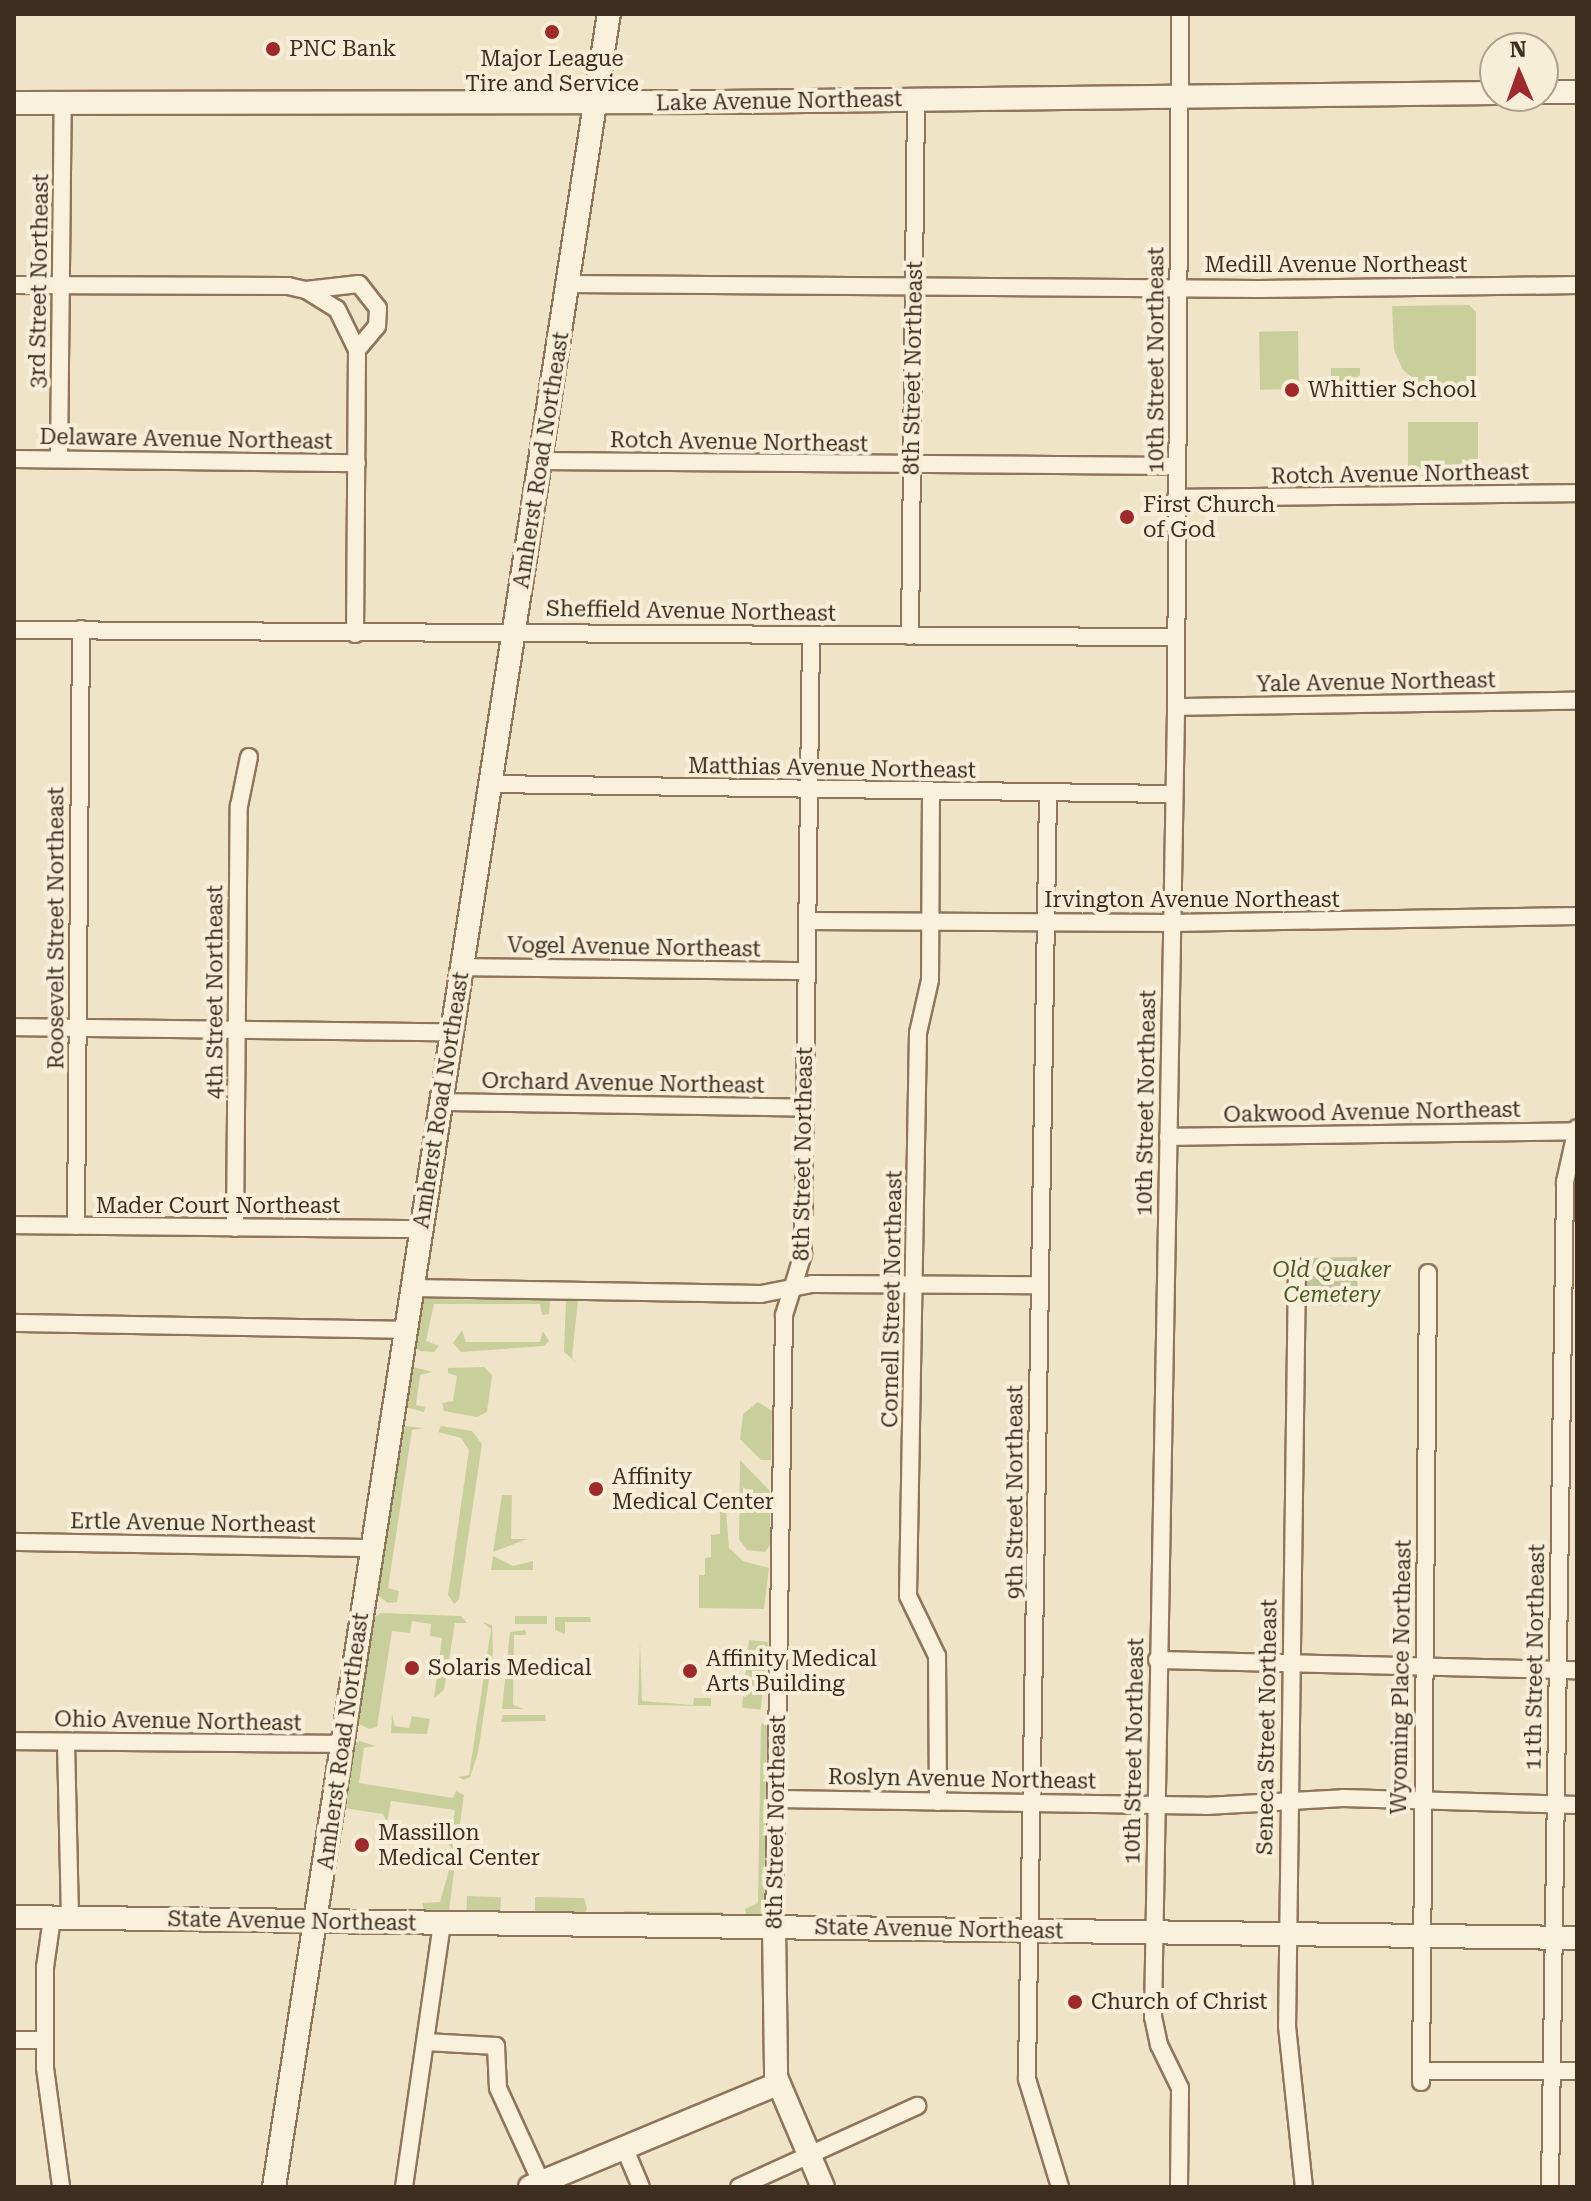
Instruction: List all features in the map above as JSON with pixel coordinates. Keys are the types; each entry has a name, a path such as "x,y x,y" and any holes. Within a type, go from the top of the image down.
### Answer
{"street":[{"name":"Amherst Road Northeast","path":"274,2187 609,14"},
{"name":"10th Street Northeast","path":"1179,2187 1180,2088 1156,2036 1154,1932 1176,707 1180,14"},
{"name":"Lake Avenue Northeast","path":"14,103 596,103 1479,93"},
{"name":"8th Street Northeast","path":"910,636 916,100"},
{"name":"3rd Street Northeast","path":"59,459 63,103"},
{"path":"14,285 306,290 351,283 370,291 378,318 357,350"},
{"name":"Medill Avenue Northeast","path":"568,284 914,288 1577,285"},
{"path":"306,290 337,309 357,350 355,634"},
{"name":"Delaware Avenue Northeast","path":"14,459 357,463"},
{"name":"Rotch Avenue Northeast","path":"540,461 1177,466"},
{"name":"Rotch Avenue Northeast","path":"1176,498 1577,493"},
{"name":"Roosevelt Street Northeast","path":"76,1226 81,629"},
{"name":"Sheffield Avenue Northeast","path":"14,630 1176,637"},
{"name":"8th Street Northeast","path":"811,635 803,1254 784,1315 772,2040 778,2084 823,2187"},
{"name":"Yale Avenue Northeast","path":"1176,707 1577,701"},
{"name":"4th Street Northeast","path":"235,1228 239,806 249,757"},
{"name":"Matthias Avenue Northeast","path":"490,784 1174,794"},
{"name":"Cornell Street Northeast","path":"931,791 929,997 918,1033 908,1596 937,1656 938,1802"},
{"name":"9th Street Northeast","path":"1048,793 1027,2079 1060,2187"},
{"name":"Irvington Avenue Northeast","path":"807,921 1172,923 1577,916"},
{"name":"Vogel Avenue Northeast","path":"461,967 807,971"},
{"path":"14,1027 451,1032"},
{"name":"Orchard Avenue Northeast","path":"440,1102 805,1108"},
{"name":"Oakwood Avenue Northeast","path":"1168,1137 1576,1130"},
{"name":"11th Street Northeast","path":"1550,2187 1552,2071 1566,1938 1555,1805 1565,1182 1576,1130"},
{"name":"Mader Court Northeast","path":"14,1225 421,1229"},
{"name":"Seneca Street Northeast","path":"1297,1267 1286,1933 1288,2062 1304,2187"},
{"name":"Wyoming Place Northeast","path":"1428,1273 1421,2077 1552,2071"},
{"path":"412,1288 761,1294 794,1288 914,1284 1038,1285"},
{"path":"14,1323 405,1330"},
{"name":"Ertle Avenue Northeast","path":"14,1542 371,1548"},
{"path":"1157,1660 1577,1670"},
{"name":"Ohio Avenue Northeast","path":"14,1741 342,1744"},
{"path":"61,2187 45,2040 61,1917 66,1742"},
{"name":"Roslyn Avenue Northeast","path":"778,1799 1156,1806 1423,1801 1577,1805"},
{"name":"State Avenue Northeast","path":"14,1917 1566,1938"},
{"path":"404,2187 442,1923"},
{"path":"14,2040 45,2040"},
{"path":"426,2042 496,2046 498,2088 535,2184 778,2084"},
{"path":"1552,2071 1577,2071"},
{"path":"739,2187 917,2106"},
{"path":"624,2147 641,2187"}],"green space":[{"path":"1469,305 1476,312 1476,393 1424,387 1403,370 1394,350 1392,306"},
{"path":"1298,331 1299,389 1260,390 1259,332"},
{"path":"1331,368 1360,368 1360,391 1331,391"},
{"path":"1408,422 1478,422 1478,479 1408,479"},
{"name":"Old Quaker Cemetery","path":"1357,1257 1358,1305 1307,1306 1306,1258"},
{"path":"423,1299 550,1300 549,1314 542,1315 540,1304 434,1304 426,1341 439,1346 434,1352 420,1351 414,1347"},
{"path":"566,1300 578,1300 572,1357 576,1362 564,1352"},
{"path":"462,1330 466,1342 540,1342 543,1331 549,1341 544,1346 461,1352 453,1343"},
{"path":"414,1367 432,1372 420,1375 416,1405 425,1407 424,1412 405,1407"},
{"path":"484,1367 492,1375 487,1412 477,1417 444,1411 442,1403 453,1401 457,1376 448,1373 448,1368"},
{"path":"758,1402 772,1411 771,1460 761,1460 740,1439 743,1414"},
{"path":"405,1426 424,1428 412,1430 388,1588 399,1591 397,1602 388,1603 376,1594"},
{"path":"441,1426 472,1431 482,1444 459,1599 454,1604 448,1595 469,1450 461,1438 438,1432"},
{"path":"740,1460 770,1491 770,1545 765,1552 747,1550 739,1539"},
{"path":"502,1495 512,1495 511,1539 527,1539 493,1552"},
{"path":"720,1496 725,1496 729,1548 743,1561 769,1568 764,1609 699,1608 699,1575 705,1575 705,1558 711,1557 711,1535 720,1534"},
{"path":"493,1556 513,1566 533,1561 533,1570 491,1570"},
{"path":"381,1613 461,1616 467,1623 455,1623 444,1690 434,1698 442,1638 430,1636 431,1624 412,1621 410,1633 392,1631 377,1727 369,1729 357,1723 373,1618"},
{"path":"515,1616 547,1616 547,1624 515,1624"},
{"path":"555,1617 590,1617 591,1622 565,1622 565,1634 555,1630"},
{"path":"482,1622 492,1625 493,1653 478,1753 470,1777 464,1780 458,1777 469,1775 491,1629"},
{"path":"525,1630 526,1635 514,1635 513,1705 524,1709 502,1709 510,1632"},
{"path":"749,1640 768,1642 761,1710 742,1708"},
{"path":"640,1642 642,1701 693,1705 694,1698 711,1698 711,1706 638,1705"},
{"path":"392,1714 395,1726 409,1728 412,1716 430,1719 427,1734 391,1733"},
{"path":"503,1715 545,1715 546,1721 501,1722"},
{"path":"761,1723 767,1726 764,1908 759,1916 747,1917 745,1909 758,1903"},
{"path":"360,1741 376,1746 364,1748 359,1783 453,1798 456,1791 464,1795 456,1852 449,1845 455,1810 391,1801 387,1823 383,1814 344,1808 354,1743"},
{"path":"449,1870 454,1871 449,1911 425,1913 422,1903 440,1902"},
{"path":"467,1896 501,1897 500,1913 466,1912"},
{"path":"535,1897 584,1898 587,1909 584,1915 535,1914"},
{"path":"624,1911 723,1912 721,1916 622,1916"}],"place":[{"name":"Major League Tire and Service","path":"552,32"},
{"name":"PNC Bank","path":"273,49"},
{"name":"Whittier School","path":"1292,390"},
{"name":"First Church of God","path":"1127,517"},
{"name":"Affinity Medical Center","path":"596,1489"},
{"name":"Solaris Medical","path":"412,1668"},
{"name":"Affinity Medical Arts Building","path":"690,1671"},
{"name":"Massillon Medical Center","path":"362,1845"},
{"name":"Church of Christ","path":"1075,2002"}]}
